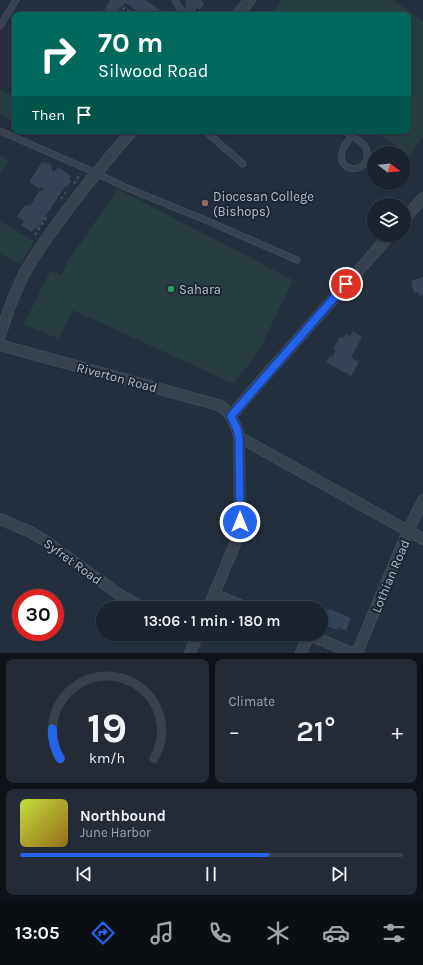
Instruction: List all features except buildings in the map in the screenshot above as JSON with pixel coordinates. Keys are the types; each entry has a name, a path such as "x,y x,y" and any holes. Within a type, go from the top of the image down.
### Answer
{"street":[{"path":"240,12 250,0"},
{"path":"0,336 5,318 22,277 51,232 80,192 129,134"},
{"path":"411,212 421,202"},
{"path":"211,601 234,549 240,529 239,437 231,416 384,242"},
{"name":"Riverton Road","path":"0,345 218,405 231,416"},
{"path":"239,437 423,539"},
{"name":"Lothian Road","path":"357,653 408,531 423,500"},
{"name":"Syfret Road","path":"0,519 44,540 130,601"},
{"path":"214,594 230,601"},
{"path":"190,653 195,641"},
{"path":"301,653 305,641"},
{"path":"324,641 352,653"}],"lane":[{"path":"0,26 16,0"},
{"path":"175,0 184,12"},
{"path":"0,131 84,167 125,187 297,260"},
{"path":"207,134 242,164"},
{"path":"348,134 365,146 367,154 367,159 364,165 356,169 345,166 341,158 345,146 351,137"}],"path":[{"path":"122,12 124,8 130,12"},
{"path":"72,187 84,167"},
{"path":"32,240 48,216"}],"green space":[{"path":"282,0 393,0 410,12 272,12"},
{"path":"411,13 423,21 423,137 411,154 411,146 396,146 378,134 411,134"},
{"path":"0,89 12,95 12,121 0,114"},
{"path":"0,155 9,160 0,175"},
{"name":"Sahara","path":"118,189 293,280 260,349 234,384 73,310 59,339 24,324 50,271 61,275 68,261"},
{"path":"0,221 34,241 20,265 0,253"}],"place":[{"name":"Diocesan College (Bishops)","path":"205,203"},
{"name":"Sahara","path":"171,289"}],"route":[{"path":"240,522 239,437 235,423 231,416 346,284"}]}
